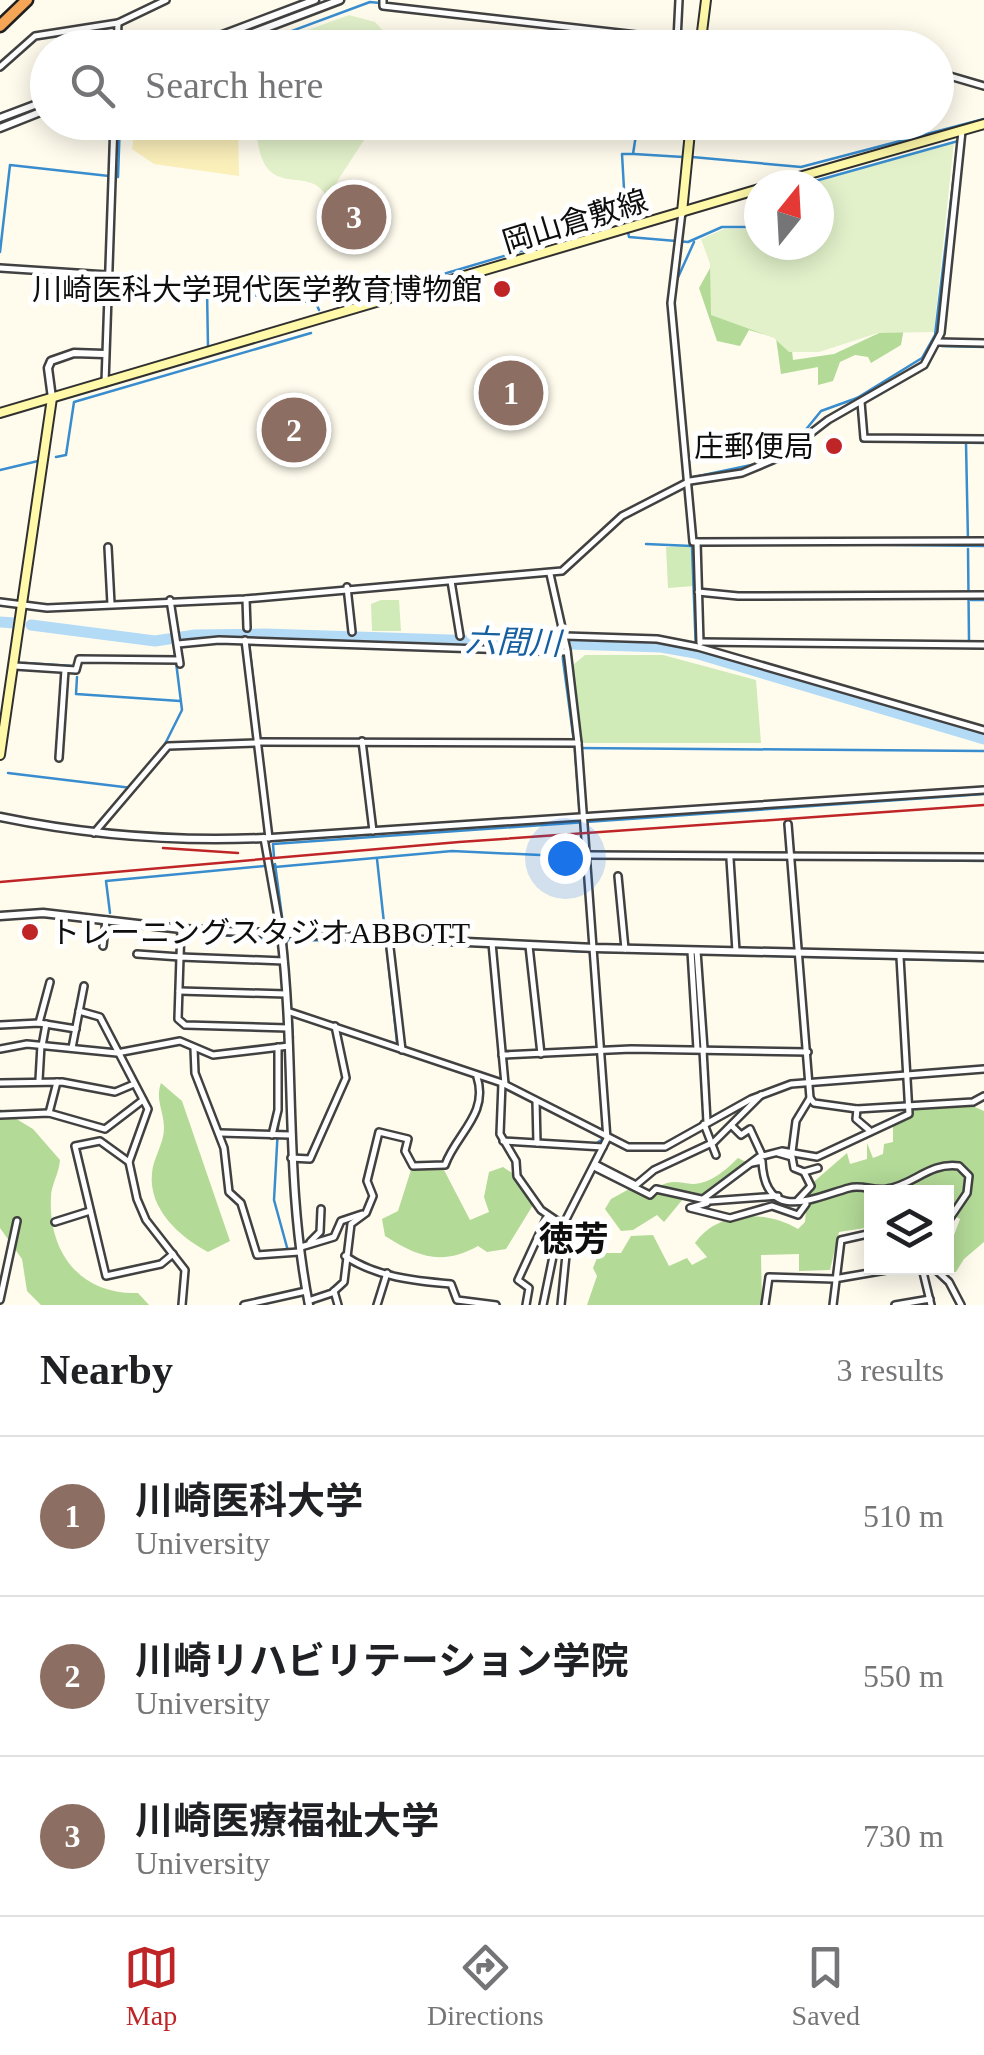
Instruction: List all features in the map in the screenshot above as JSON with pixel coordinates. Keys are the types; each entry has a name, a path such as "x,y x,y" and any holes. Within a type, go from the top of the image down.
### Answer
{"highway":[{"path":"0,26 27,0"}],"main road":[{"path":"702,30 706,0"},
{"path":"954,131 984,124"},
{"path":"682,212 689,140"},
{"path":"822,170 923,140"},
{"name":"岡山倉敷線","path":"0,413 744,193"},
{"path":"0,756 52,398"}],"street":[{"path":"76,30 118,24 166,0"},
{"path":"236,30 315,0"},
{"path":"261,30 340,0"},
{"path":"677,30 679,0"},
{"path":"383,2 516,24 585,30"},
{"path":"118,24 118,30"},
{"path":"0,67 30,40"},
{"path":"954,77 984,86"},
{"path":"0,118 30,107"},
{"path":"0,128 30,116"},
{"path":"0,602 24,608 246,599 347,587 550,574 571,566 622,516 690,481 754,470 780,458 828,420 924,365 938,342 963,128"},
{"path":"105,383 113,140"},
{"path":"682,212 672,304 693,542 697,545 699,645"},
{"path":"0,268 107,275"},
{"path":"938,342 984,343"},
{"path":"52,398 48,371 51,361 74,353 104,354"},
{"path":"859,404 864,438 984,439"},
{"path":"697,545 984,541"},
{"path":"108,547 111,604"},
{"path":"543,1305 559,1233 607,1139 577,745 565,638 550,574"},
{"path":"450,581 460,636"},
{"path":"347,587 352,632"},
{"path":"698,592 738,596 984,595"},
{"path":"246,599 248,628"},
{"path":"0,673 76,670 80,660 178,661 170,600"},
{"path":"565,638 657,639 699,645 984,645"},
{"path":"177,643 248,640 565,651"},
{"path":"248,640 269,865 293,1012 288,1028 291,1158 308,1303 344,1282 351,1224 366,1213 374,1196 367,1180 379,1132 408,1139 405,1151 413,1166 446,1165 456,1137 476,1114 481,1090 477,1075"},
{"path":"699,645 984,730"},
{"path":"59,758 65,670"},
{"path":"94,833 166,749 259,743 577,745"},
{"path":"363,744 373,832"},
{"path":"0,817 94,833 182,840 269,838 583,820 984,790"},
{"path":"788,824 811,1081 810,1098 796,1121 792,1152"},
{"path":"588,857 984,857"},
{"path":"730,859 736,952"},
{"path":"618,876 624,949"},
{"path":"0,916 43,913 181,932 283,937 900,960 984,957"},
{"path":"103,946 106,920"},
{"path":"181,932 178,1019 185,1026 288,1028"},
{"path":"387,939 402,1050"},
{"path":"492,945 502,1055 503,1141 516,1161 517,1176 547,1216 563,1225"},
{"path":"529,947 541,1054"},
{"path":"136,954 284,962"},
{"path":"694,954 706,1123 716,1155"},
{"path":"864,1187 854,1186 806,1204 798,1216 772,1206 730,1218 690,1208 762,1156 792,1152 817,1157 870,1130 905,1118 911,1104 900,960"},
{"path":"39,1080 50,982"},
{"path":"72,1048 84,986"},
{"path":"179,991 288,994"},
{"path":"80,1011 100,1017 148,1108 130,1162 146,1220 185,1270 186,1304"},
{"path":"293,1012 503,1084 628,1148 665,1148 763,1093 811,1081 984,1070"},
{"path":"0,1025 43,1024 76,1029"},
{"path":"291,1158 310,1158 346,1078 335,1026"},
{"path":"0,1048 42,1046 116,1053 180,1041 213,1055 288,1046"},
{"path":"274,1135 278,1046"},
{"path":"194,1048 195,1072 220,1133 229,1192 240,1203 256,1255 299,1250 308,1244 320,1232 321,1208"},
{"path":"502,1055 701,1049 808,1052"},
{"path":"0,1082 39,1080 115,1092 134,1084"},
{"path":"49,1113 57,1082"},
{"path":"594,1165 636,1185 654,1170 712,1144 763,1093"},
{"path":"810,1098 814,1103 857,1109 972,1102 984,1096"},
{"path":"0,1114 49,1113 104,1128 143,1100"},
{"path":"536,1101 537,1143"},
{"path":"857,1109 856,1119 870,1130"},
{"path":"732,1126 741,1135 750,1129 762,1156"},
{"path":"220,1133 290,1136"},
{"path":"130,1162 100,1141 75,1146 106,1276 161,1264 172,1254"},
{"path":"503,1141 603,1146"},
{"path":"775,1152 792,1157 794,1168 804,1172 818,1168"},
{"path":"752,1162 762,1161 765,1185 779,1196"},
{"path":"594,1165 650,1195 656,1189 706,1200 779,1196 806,1204"},
{"path":"895,1185 934,1167 954,1166 967,1172 969,1184 954,1210"},
{"path":"796,1201 810,1191 804,1172"},
{"path":"55,1222 90,1211"},
{"path":"308,1244 334,1237 341,1221 366,1213"},
{"path":"526,1305 528,1288 518,1280 547,1216"},
{"path":"0,1300 17,1221"},
{"path":"559,1233 566,1255 561,1305"},
{"path":"833,1305 842,1238 864,1234"},
{"path":"0,1248 10,1249"},
{"path":"345,1256 386,1273 451,1284 456,1300 496,1305"},
{"path":"377,1305 386,1273"},
{"path":"766,1305 769,1278 834,1279 864,1274"},
{"path":"895,1305 930,1302 924,1275"},
{"path":"942,1275 950,1282 961,1305"},
{"path":"244,1305 306,1291"},
{"path":"334,1291 338,1305"}],"green space":[{"path":"349,15 375,22 382,30 308,30"},
{"path":"258,140 364,140 327,197 308,182 275,174 266,166"},
{"path":"954,141 934,332 878,333 819,352 789,352 774,338 711,315 710,264 701,239 724,229 744,229 744,260 834,260 834,177"},
{"path":"744,247 744,260 787,260 905,322 901,345 871,363 868,357 855,355 840,362 833,381 818,385 818,367 781,374 776,338 749,330 740,346 717,341 699,288 720,250","holes":["890,328 834,354 793,360 790,332"]},
{"path":"692,546 694,586 668,588 666,547"},
{"path":"399,600 401,631 372,631 371,604"},
{"path":"585,655 663,655 756,680 761,743 581,743 573,665"},
{"path":"161,1083 182,1101 230,1241 208,1252 177,1230 155,1198 152,1173 164,1128"},
{"path":"968,1104 984,1111 984,1242 964,1259 956,1272 954,1235 960,1219 954,1216 954,1185 864,1185 864,1228 839,1232 830,1270 799,1271 799,1254 761,1255 762,1305 587,1305 597,1276 593,1268 599,1253 621,1253 631,1236 653,1235 669,1266 687,1258 692,1265 707,1257 695,1243 716,1224 729,1219 757,1216 798,1229 805,1222 807,1198 802,1192 847,1153 850,1164 867,1159 867,1143 873,1158 883,1154 884,1144 893,1142 893,1126 907,1120 916,1107"},
{"path":"0,1109 33,1129 60,1160 51,1193 52,1217 55,1236 72,1267 100,1287 138,1293 149,1305 41,1305 27,1291 22,1259 0,1228"},
{"path":"738,1158 746,1162 697,1196 660,1186 706,1181"},
{"path":"503,1167 515,1175 533,1205 506,1249 487,1252 478,1246 453,1256 430,1256 385,1236 382,1219 398,1211 411,1170 443,1168 470,1220 489,1212 484,1197 489,1172"},
{"path":"631,1188 649,1199 658,1192 683,1199 664,1222 657,1215 633,1230 621,1231 605,1209 611,1199"}],"sand":[{"path":"133,140 238,140 239,176 154,164 132,149"}],"waterway":[{"path":"295,30 370,2 380,3"},
{"path":"954,75 968,79"},
{"path":"954,127 984,119"},
{"path":"0,252 10,165 118,177 119,140"},
{"path":"626,224 622,154 633,154 635,140"},
{"path":"692,157 801,167 904,140"},
{"path":"764,461 799,438 821,411 857,398 922,358 935,335 958,141 834,176"},
{"path":"634,154 683,157"},
{"path":"403,286 595,229 598,205 623,208"},
{"path":"628,232 629,237 688,242 722,227 744,227"},
{"path":"675,284 694,242"},
{"path":"208,347 207,290 316,303 319,310"},
{"path":"56,457 66,455 74,402 311,333"},
{"path":"942,346 984,347"},
{"path":"857,398 862,441 984,443"},
{"path":"966,443 968,541"},
{"path":"0,470 38,461"},
{"path":"694,477 756,464"},
{"path":"646,544 692,546 696,653"},
{"path":"692,546 763,544"},
{"path":"816,544 984,546"},
{"path":"968,549 969,641"},
{"path":"971,600 984,600"},
{"name":"六間川","path":"0,622 14,623"},
{"name":"六間川","path":"31,625 155,641 195,635 266,634 661,647 695,653 984,739"},
{"path":"248,634 260,739"},
{"path":"164,746 182,710 173,638"},
{"path":"561,645 574,742"},
{"path":"701,645 783,645"},
{"path":"886,646 984,648"},
{"path":"24,663 73,666"},
{"path":"77,677 76,694 180,701"},
{"path":"261,745 575,746"},
{"path":"166,749 238,746"},
{"path":"261,747 272,838"},
{"path":"575,748 984,751"},
{"path":"575,750 580,817"},
{"path":"8,773 132,788"},
{"path":"274,857 273,844 984,794"},
{"path":"275,867 452,851 583,857"},
{"path":"377,859 397,1042"},
{"path":"811,859 984,861"},
{"path":"275,864 284,932"},
{"path":"110,913 106,881 275,865"},
{"path":"116,926 281,940"},
{"path":"293,1038 286,940 377,941"},
{"path":"499,947 591,952"},
{"path":"603,952 984,961"},
{"path":"694,956 701,1048"},
{"path":"624,1052 664,1052"},
{"path":"280,1091 274,1200 288,1251"},
{"path":"598,1142 603,1139"}],"railway":[{"path":"0,882 459,842 984,805"},
{"path":"163,848 238,853"}],"place":[{"name":"川崎医療福祉大学","path":"354,217"},
{"name":"川崎医科大学現代医学教育博物館","path":"502,289"},
{"name":"川崎医科大学","path":"511,393"},
{"name":"川崎リハビリテーション学院","path":"294,430"},
{"name":"庄郵便局","path":"834,446"},
{"name":"トレーニングスタジオABBOTT","path":"30,932"}],"district":[{"name":"徳芳","path":"574,1239"}]}
